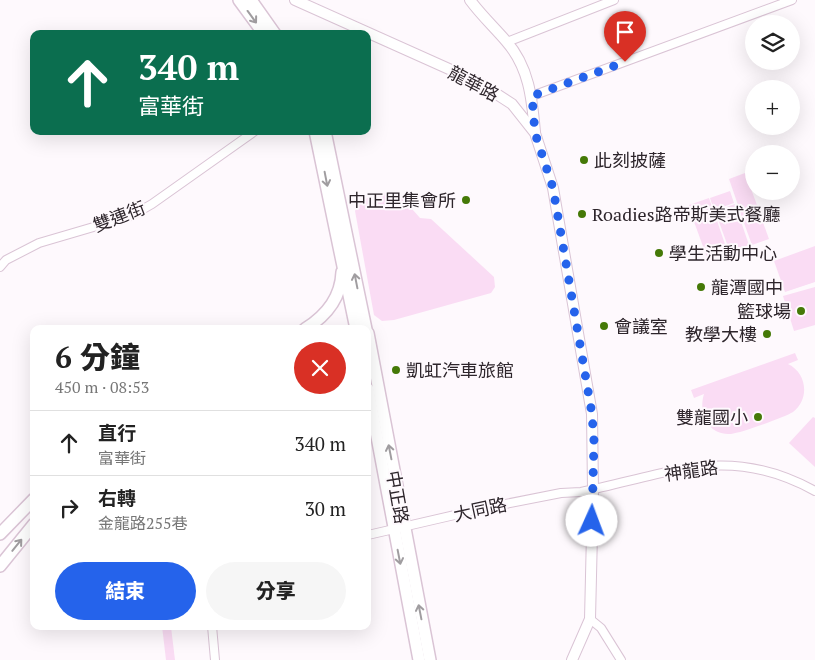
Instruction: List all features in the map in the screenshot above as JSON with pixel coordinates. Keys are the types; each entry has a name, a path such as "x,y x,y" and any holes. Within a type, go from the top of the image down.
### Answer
{"main road":[{"path":"239,0 261,30"},
{"path":"251,0 272,30"},
{"path":"316,135 355,325"},
{"path":"326,135 365,325"},
{"path":"311,325 322,318 334,302 342,280 342,258"},
{"name":"中正路","path":"371,352 419,660"},
{"name":"中正路","path":"371,404 430,660"},
{"path":"371,411 374,420"},
{"path":"0,534 30,503"},
{"path":"0,566 30,529"}],"street":[{"name":"龍華路","path":"295,0 362,30"},
{"path":"470,0 481,15 507,42 521,62 532,96 535,133"},
{"path":"507,42 614,0"},
{"path":"532,96 792,0"},
{"name":"龍華路","path":"371,34 478,82 512,104 535,133 553,188 586,371 594,441 590,619 572,660"},
{"name":"雙連街","path":"0,267 6,260 38,243 131,216 152,204 249,135"},
{"name":"神龍路","path":"593,490 715,464 754,468 799,482 815,491"},
{"name":"大同路","path":"371,534 495,506 593,490"},
{"path":"590,619 601,628 621,660"},
{"path":"212,630 215,660"}],"shaded area":[{"path":"745,173 745,200 755,200 757,205 740,211 729,179"},
{"path":"730,191 734,203 714,210 710,198"},
{"path":"397,192 420,218 431,219 494,277 495,287 491,293 394,320 382,321 374,315 355,211 367,198 378,194"},
{"path":"709,198 713,210 693,217 689,205"},
{"path":"735,204 749,245 730,252 715,211"},
{"path":"757,206 769,239 752,245 740,212"},
{"path":"714,212 728,253 708,260 693,219"},
{"path":"815,246 815,282 785,292 774,261"},
{"name":"籃球場","path":"815,287 815,325 794,331 783,296"},
{"path":"795,353 798,360 788,364 799,373 804,386 804,393 798,407 793,412 744,431 731,434 723,434 711,427 702,409 704,394 694,398 691,390"},
{"path":"813,417 815,418 815,467 789,443"},
{"path":"162,630 171,630 175,660 166,660"}],"place":[{"name":"此刻披薩","path":"584,160"},
{"name":"中正里集會所","path":"466,200"},
{"name":"Roadies路帝斯美式餐廳","path":"582,214"},
{"name":"學生活動中心","path":"659,253"},
{"name":"龍潭國中","path":"701,287"},
{"name":"籃球場","path":"801,311"},
{"name":"會議室","path":"604,326"},
{"name":"教學大樓","path":"767,334"},
{"name":"凱虹汽車旅館","path":"396,370"},
{"name":"雙龍國小","path":"758,417"}],"route":[{"path":"592,521 594,441 586,371 553,188 535,133 532,96 625,62"}]}
